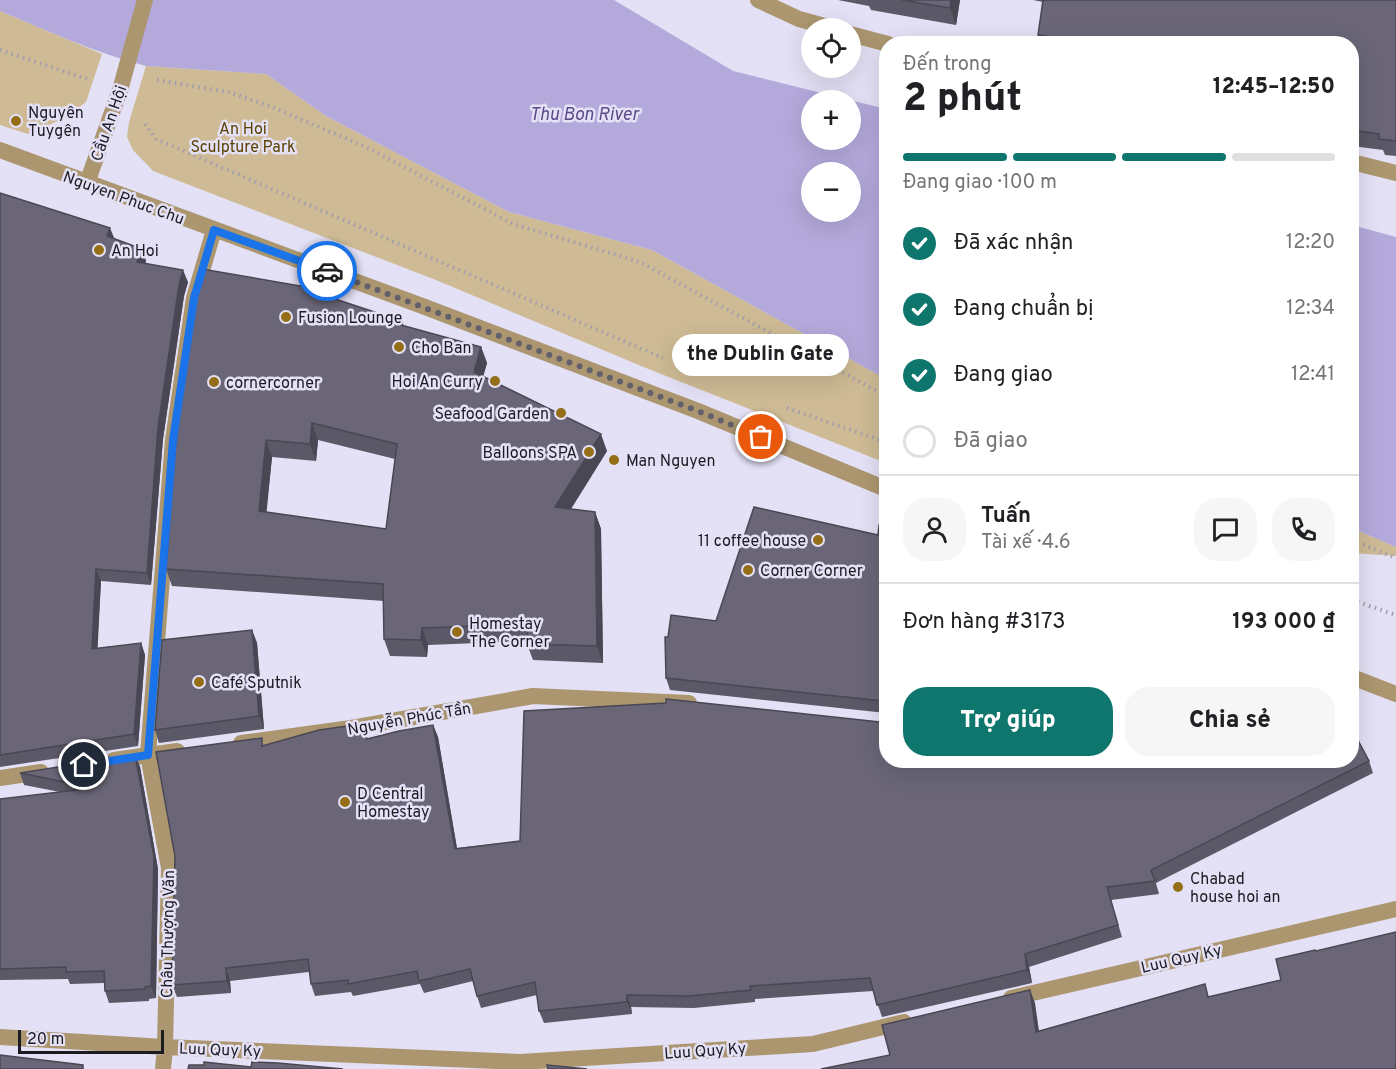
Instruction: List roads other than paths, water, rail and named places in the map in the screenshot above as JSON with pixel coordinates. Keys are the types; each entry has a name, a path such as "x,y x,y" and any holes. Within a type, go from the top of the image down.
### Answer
{"street":[{"name":"Cầu An Hội","path":"87,183 124,75 145,0"},
{"path":"758,0 801,20"},
{"path":"861,37 879,42"},
{"name":"Nguyen Phuc Chu","path":"0,150 698,411 879,486"},
{"path":"1359,164 1396,173"},
{"name":"Châu Thượng Văn","path":"163,1069 169,868 148,755 173,440 194,298 214,230"},
{"path":"1359,680 1396,694"},
{"name":"Nguyễn Phúc Tần","path":"227,745 351,728 533,696 679,701 702,704"},
{"path":"102,762 193,749"},
{"path":"0,778 57,769"},
{"name":"Luu Quy Ky","path":"999,1000 1396,909"},
{"name":"Luu Quy Ky","path":"0,1037 165,1047 520,1062 813,1044 918,1019"}],"water":[{"name":"Thu Bon River","path":"0,0 614,0 733,71 810,90 801,90 801,150 861,150 861,103 879,107 879,375 652,250 509,212 326,116 266,74 146,66 127,61 0,11"},
{"path":"1359,227 1396,237 1396,547 1359,531"}],"place":[{"name":"Nguyên Tuygên","path":"16,121"},
{"name":"An Hoi","path":"99,250"},
{"name":"Fusion Lounge","path":"286,317"},
{"name":"Cho Ban","path":"399,347"},
{"name":"Hoi An Curry","path":"495,381"},
{"name":"cornercorner","path":"214,382"},
{"name":"Seafood Garden","path":"561,413"},
{"name":"the Dublin Gate","path":"761,437"},
{"name":"Balloons SPA","path":"589,452"},
{"name":"Man Nguyen","path":"614,460"},
{"name":"11 coffee house","path":"818,540"},
{"name":"Corner Corner","path":"748,570"},
{"name":"Homestay The Corner","path":"457,632"},
{"name":"Café Sputnik","path":"199,682"},
{"name":"D Central Homestay","path":"345,802"},
{"name":"Chabad house hoi an","path":"1178,887"}],"park label":[{"name":"An Hoi Sculpture Park","path":"243,137"}]}
